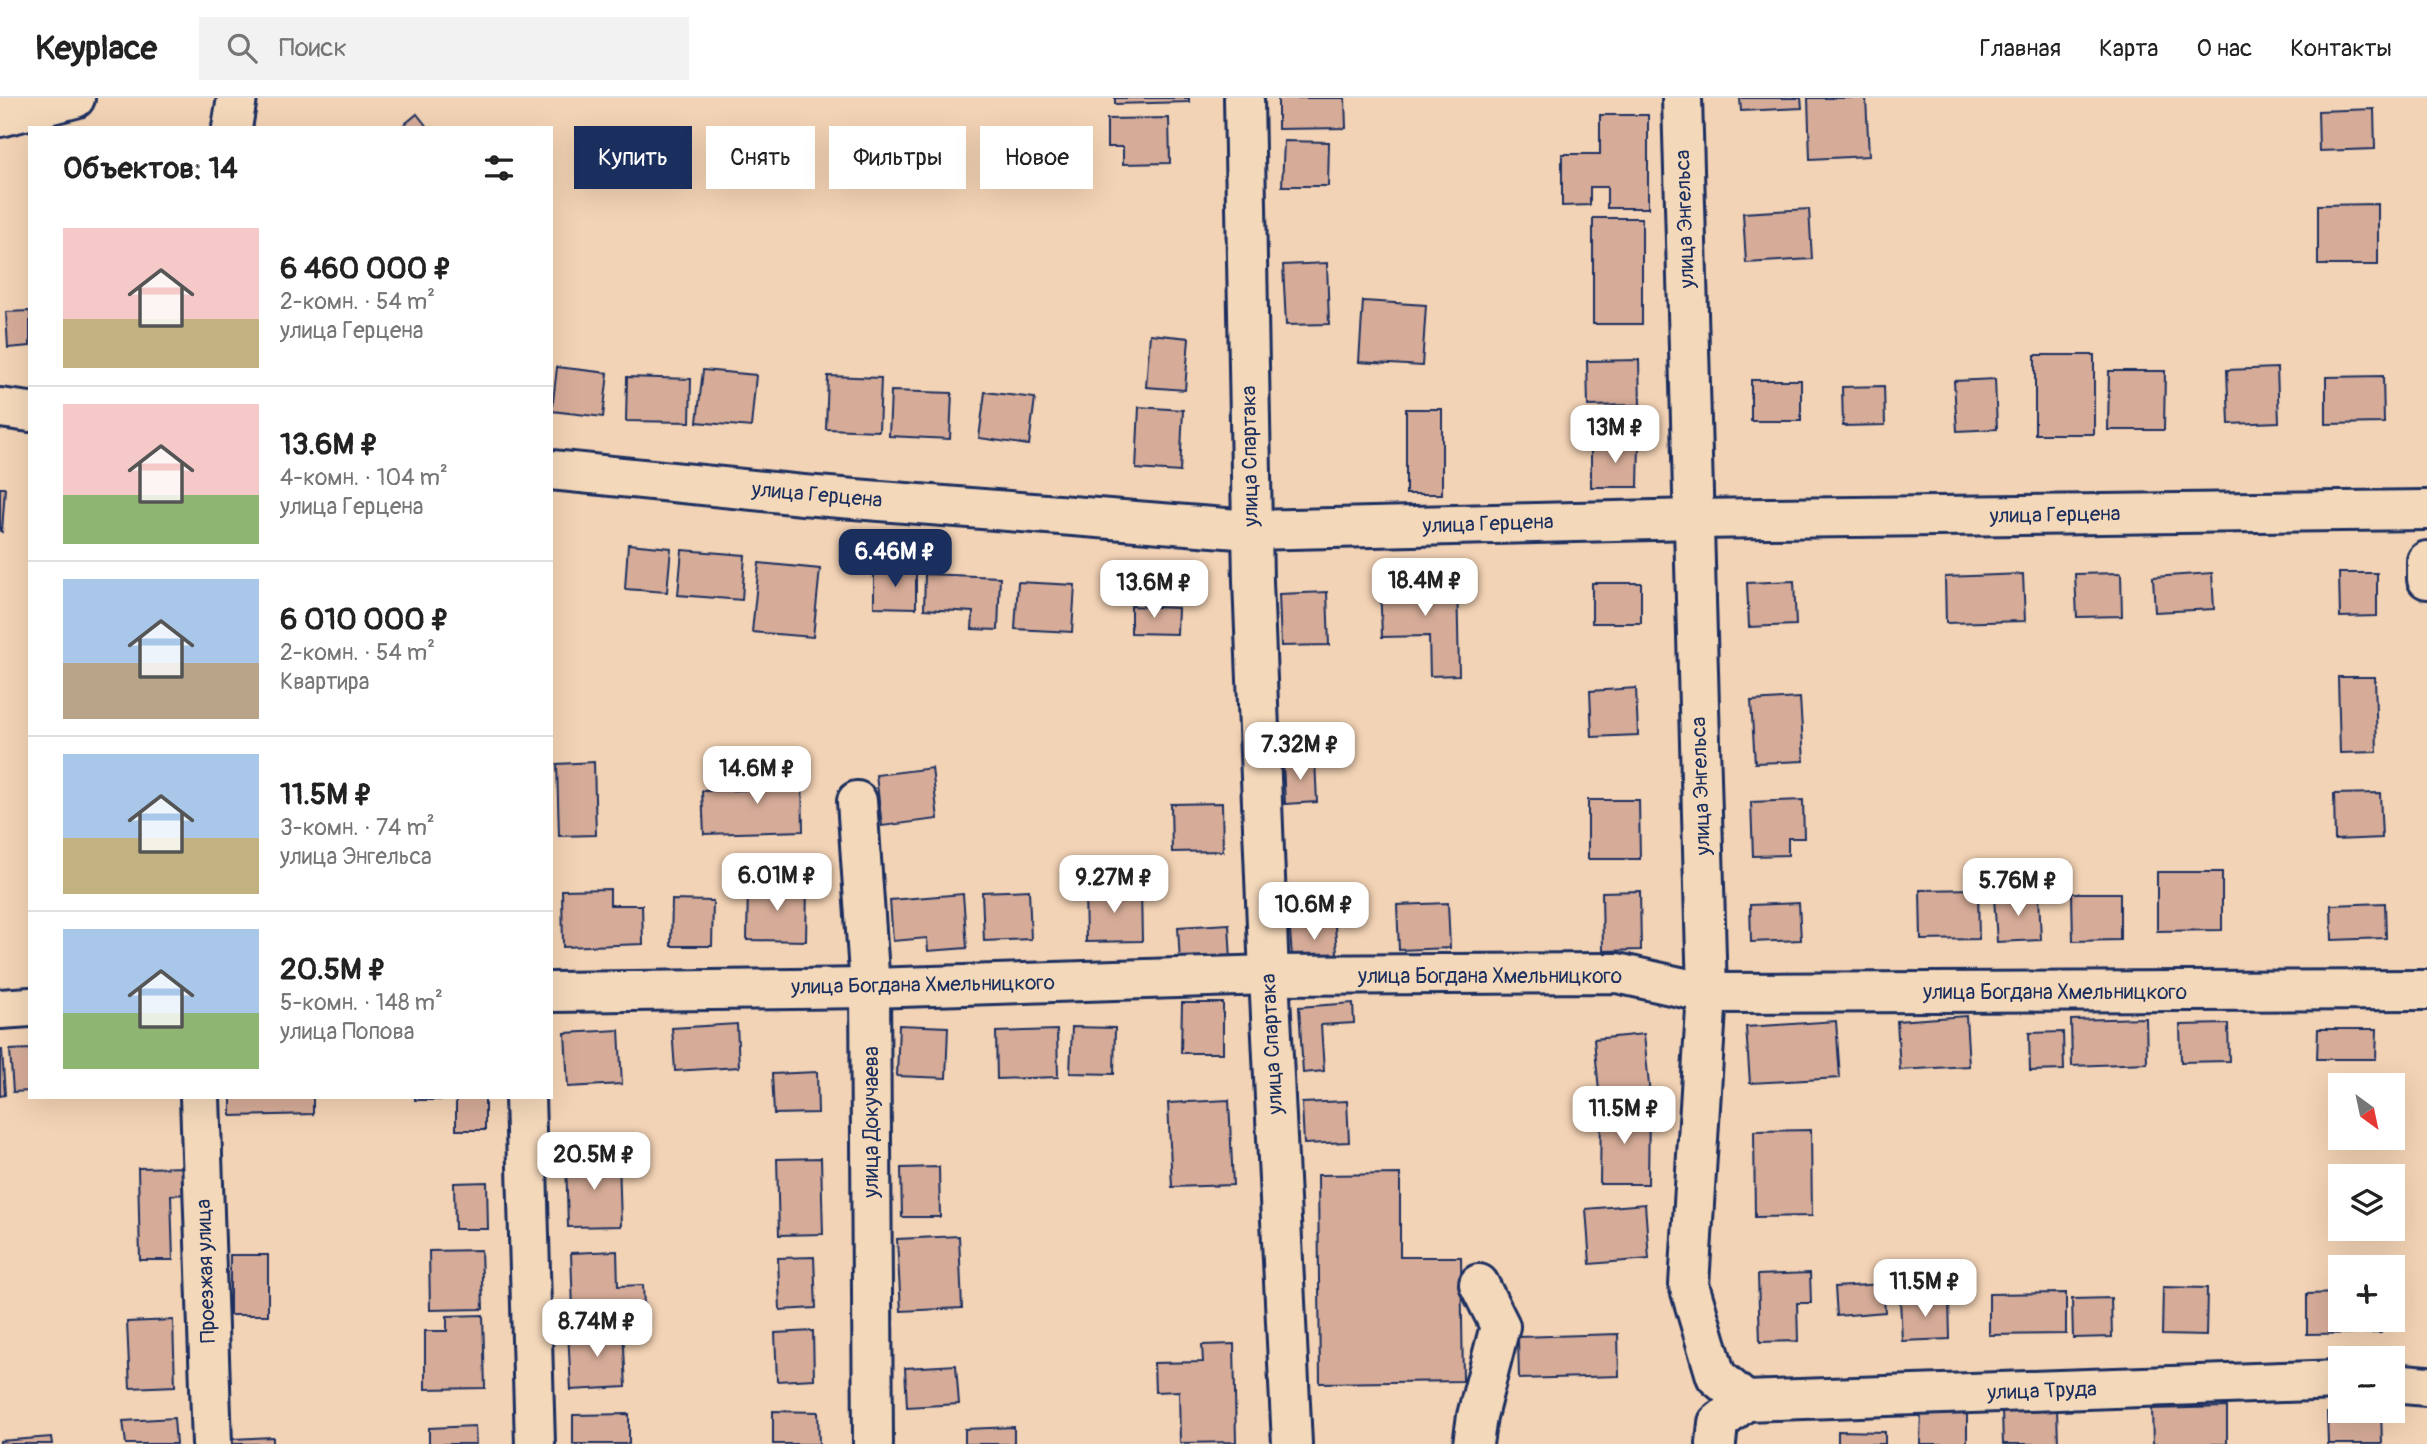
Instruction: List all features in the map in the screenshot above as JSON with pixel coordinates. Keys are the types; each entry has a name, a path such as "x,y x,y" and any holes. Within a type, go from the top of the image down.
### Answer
{"street":[{"path":"0,117 75,98"},
{"path":"232,126 237,98"},
{"name":"улица Спартака","path":"1244,98 1251,530 1292,1444"},
{"name":"улица Энгельса","path":"1682,98 1707,993 1689,1285 1716,1376 1745,1401"},
{"path":"0,408 28,412"},
{"name":"улица Герцена","path":"553,470 803,495 1251,530 1694,519 2427,510"},
{"path":"2427,561 2427,579"},
{"name":"улица Докучаева","path":"857,801 870,988 873,1444"},
{"name":"улица Богдана Хмельницкого","path":"553,992 870,988 1269,975 1617,973 1707,993 2427,990"},
{"path":"0,1009 28,1007"},
{"name":"Проезжая улица","path":"200,1099 212,1444"},
{"path":"525,1099 535,1444"},
{"path":"1472,1444 1500,1326 1479,1284"},
{"name":"улица Труда","path":"1745,1401 2328,1380"},
{"path":"2405,1383 2427,1386"},
{"path":"1716,1444 1718,1423 1745,1401"}],"building":[{"path":"1115,98 1189,98 1189,102 1115,104"},
{"path":"1278,98 1345,98 1346,128 1278,129"},
{"path":"1740,98 1801,98 1802,108 1741,111"},
{"path":"1808,98 1866,98 1869,156 1810,159"},
{"path":"2374,109 2375,149 2319,151 2318,111"},
{"path":"417,114 426,126 402,126"},
{"path":"1600,115 1648,115 1648,208 1607,208 1607,187 1590,187 1590,205 1562,206 1562,154 1600,154"},
{"path":"1169,118 1170,163 1123,164 1123,147 1107,147 1107,119"},
{"path":"1284,141 1329,142 1328,186 1282,186"},
{"path":"2378,204 2378,265 2318,265 2318,205"},
{"path":"1809,209 1812,259 1746,263 1743,213"},
{"path":"1593,218 1642,218 1642,324 1593,324"},
{"path":"1327,263 1329,324 1286,325 1283,265"},
{"path":"1363,301 1426,305 1422,366 1359,362"},
{"path":"28,311 28,346 8,348 6,312"},
{"path":"1150,334 1189,338 1185,390 1146,387"},
{"path":"2035,355 2094,355 2094,434 2035,434"},
{"path":"1639,360 1640,405 1588,406 1587,361"},
{"path":"557,367 608,373 603,417 553,411"},
{"path":"2277,368 2279,422 2229,424 2227,370"},
{"path":"703,370 756,375 751,427 697,422"},
{"path":"2109,371 2165,371 2164,430 2108,430"},
{"path":"828,376 881,378 879,431 826,429"},
{"path":"2383,376 2384,423 2326,424 2326,377"},
{"path":"627,377 691,379 690,422 626,421"},
{"path":"1995,379 1997,429 1957,431 1954,381"},
{"path":"1751,380 1801,380 1801,421 1751,421"},
{"path":"1884,386 1885,425 1843,426 1842,387"},
{"path":"891,391 952,393 950,439 889,436"},
{"path":"985,392 1035,398 1029,445 979,438"},
{"path":"1139,407 1183,410 1180,472 1136,469"},
{"path":"1406,409 1442,409 1442,494 1406,494"},
{"path":"1591,443 1639,443 1638,487 1591,487"},
{"path":"0,488 5,488 2,532 0,531"},
{"path":"628,544 671,548 667,592 625,589"},
{"path":"682,550 745,555 742,600 678,595"},
{"path":"759,563 820,569 813,637 752,632"},
{"path":"874,570 916,570 916,608 874,607"},
{"path":"2121,573 2122,616 2077,617 2075,574"},
{"path":"2212,573 2214,609 2155,612 2153,577"},
{"path":"2339,573 2377,573 2377,616 2340,617"},
{"path":"925,574 1000,577 998,630 972,629 973,612 924,609"},
{"path":"2023,574 2025,621 1946,623 1945,577"},
{"path":"1457,579 1459,675 1430,676 1429,636 1382,637 1380,581"},
{"path":"1794,581 1796,625 1749,627 1747,583"},
{"path":"1018,582 1075,585 1072,632 1015,629"},
{"path":"1592,583 1641,583 1641,623 1592,623"},
{"path":"1327,592 1329,645 1281,646 1279,594"},
{"path":"1131,606 1178,608 1177,634 1131,633"},
{"path":"2338,677 2375,677 2377,752 2340,753"},
{"path":"1636,688 1638,735 1592,737 1590,691"},
{"path":"1800,698 1804,761 1755,763 1751,701"},
{"path":"1315,760 1317,802 1285,804 1283,762"},
{"path":"594,762 596,835 559,836 557,764"},
{"path":"932,768 938,819 882,826 876,775"},
{"path":"802,772 803,831 704,834 702,791 745,790 745,773"},
{"path":"2380,793 2382,838 2335,840 2334,794"},
{"path":"1588,800 1639,800 1640,859 1588,859"},
{"path":"1803,800 1804,838 1788,838 1788,855 1753,856 1751,802"},
{"path":"1222,803 1223,851 1172,852 1171,804"},
{"path":"2157,872 2222,872 2222,930 2157,931"},
{"path":"748,886 807,887 806,941 747,940"},
{"path":"1141,888 1142,941 1086,942 1085,889"},
{"path":"610,889 610,905 642,905 643,944 563,947 562,890"},
{"path":"1978,889 1979,939 1921,940 1920,890"},
{"path":"1029,890 1031,939 984,941 982,892"},
{"path":"1640,891 1641,950 1603,951 1602,892"},
{"path":"2072,893 2120,893 2120,940 2073,941"},
{"path":"963,894 967,948 928,951 927,938 893,941 890,900"},
{"path":"2039,895 2041,940 1997,942 1994,897"},
{"path":"672,900 713,901 712,946 671,946"},
{"path":"1448,903 1450,948 1399,950 1397,905"},
{"path":"1799,903 1801,940 1751,942 1750,905"},
{"path":"2385,903 2386,938 2332,940 2331,905"},
{"path":"1334,915 1338,965 1293,969 1289,919"},
{"path":"1229,924 1231,961 1180,963 1178,927"},
{"path":"1182,1003 1223,1003 1223,1053 1181,1053"},
{"path":"1353,1003 1354,1023 1321,1025 1324,1071 1303,1073 1299,1007"},
{"path":"1966,1016 1969,1066 1900,1070 1897,1021"},
{"path":"2146,1018 2147,1063 2072,1066 2071,1020"},
{"path":"1836,1021 1840,1078 1750,1083 1746,1027"},
{"path":"737,1024 739,1067 675,1071 672,1028"},
{"path":"2228,1024 2229,1061 2181,1062 2180,1025"},
{"path":"899,1025 948,1027 946,1078 897,1076"},
{"path":"1072,1027 1115,1028 1114,1074 1070,1073"},
{"path":"2318,1029 2377,1029 2376,1059 2317,1059"},
{"path":"619,1030 622,1084 568,1087 565,1033"},
{"path":"1057,1030 1058,1077 997,1079 996,1032"},
{"path":"2063,1032 2064,1070 2030,1071 2029,1033"},
{"path":"1644,1034 1650,1096 1600,1101 1594,1039"},
{"path":"28,1049 28,1091 13,1092 10,1050"},
{"path":"0,1050 5,1095 0,1096"},
{"path":"817,1072 818,1113 774,1114 772,1074"},
{"path":"231,1099 313,1099 313,1114 231,1116"},
{"path":"485,1099 485,1130 456,1130 456,1100 415,1100"},
{"path":"1229,1100 1233,1185 1172,1187 1168,1103"},
{"path":"1347,1101 1349,1142 1304,1144 1302,1103"},
{"path":"1601,1107 1649,1108 1648,1184 1600,1184"},
{"path":"1811,1130 1812,1216 1755,1217 1754,1131"},
{"path":"619,1157 621,1226 568,1227 566,1158"},
{"path":"821,1158 823,1234 779,1235 777,1159"},
{"path":"189,1167 189,1194 171,1195 173,1260 140,1260 138,1168"},
{"path":"939,1167 940,1217 902,1217 901,1168"},
{"path":"1400,1174 1400,1257 1461,1257 1463,1381 1320,1383 1318,1175"},
{"path":"487,1182 488,1229 455,1229 454,1183"},
{"path":"1645,1204 1649,1259 1590,1264 1586,1209"},
{"path":"959,1236 962,1308 901,1311 897,1239"},
{"path":"481,1250 483,1309 430,1310 429,1251"},
{"path":"617,1251 618,1286 643,1285 644,1306 573,1309 571,1253"},
{"path":"230,1255 268,1255 268,1315 230,1315"},
{"path":"814,1257 816,1308 780,1310 778,1258"},
{"path":"1810,1273 1811,1303 1797,1303 1798,1341 1760,1342 1758,1275"},
{"path":"1883,1284 1885,1312 1837,1316 1835,1287"},
{"path":"2163,1287 2207,1288 2206,1336 2162,1335"},
{"path":"2066,1293 2066,1334 1989,1335 1989,1294"},
{"path":"2328,1293 2328,1332 2381,1333 2307,1334 2307,1294"},
{"path":"1949,1298 1950,1339 1902,1341 1900,1299"},
{"path":"2111,1298 2112,1337 2073,1338 2072,1299"},
{"path":"483,1315 485,1388 425,1389 425,1331 447,1331 447,1316"},
{"path":"173,1320 175,1386 130,1388 127,1322"},
{"path":"623,1328 626,1387 571,1390 568,1331"},
{"path":"813,1331 814,1379 777,1381 775,1333"},
{"path":"1618,1334 1619,1376 1519,1379 1518,1337"},
{"path":"1234,1344 1236,1442 1180,1443 1179,1391 1155,1392 1154,1363 1203,1362 1202,1345"},
{"path":"956,1365 959,1404 907,1407 905,1368"},
{"path":"1921,1406 1967,1406 1967,1444 1920,1444"},
{"path":"2227,1407 2227,1444 2153,1444 2152,1409"},
{"path":"2057,1408 2058,1444 2003,1444 2002,1410"},
{"path":"773,1411 818,1412 819,1444 773,1444"},
{"path":"2327,1413 2328,1423 2381,1423 2382,1444 2328,1444"},
{"path":"629,1414 629,1444 573,1444 573,1415"},
{"path":"174,1418 176,1444 126,1444 123,1421"},
{"path":"475,1426 476,1444 429,1444 429,1428"},
{"path":"1014,1427 1014,1444 965,1444 965,1429"},
{"path":"1838,1431 1885,1432 1885,1444 1838,1444"},
{"path":"51,1437 52,1444 0,1444 0,1441"},
{"path":"273,1437 273,1444 232,1444 232,1439"}]}
